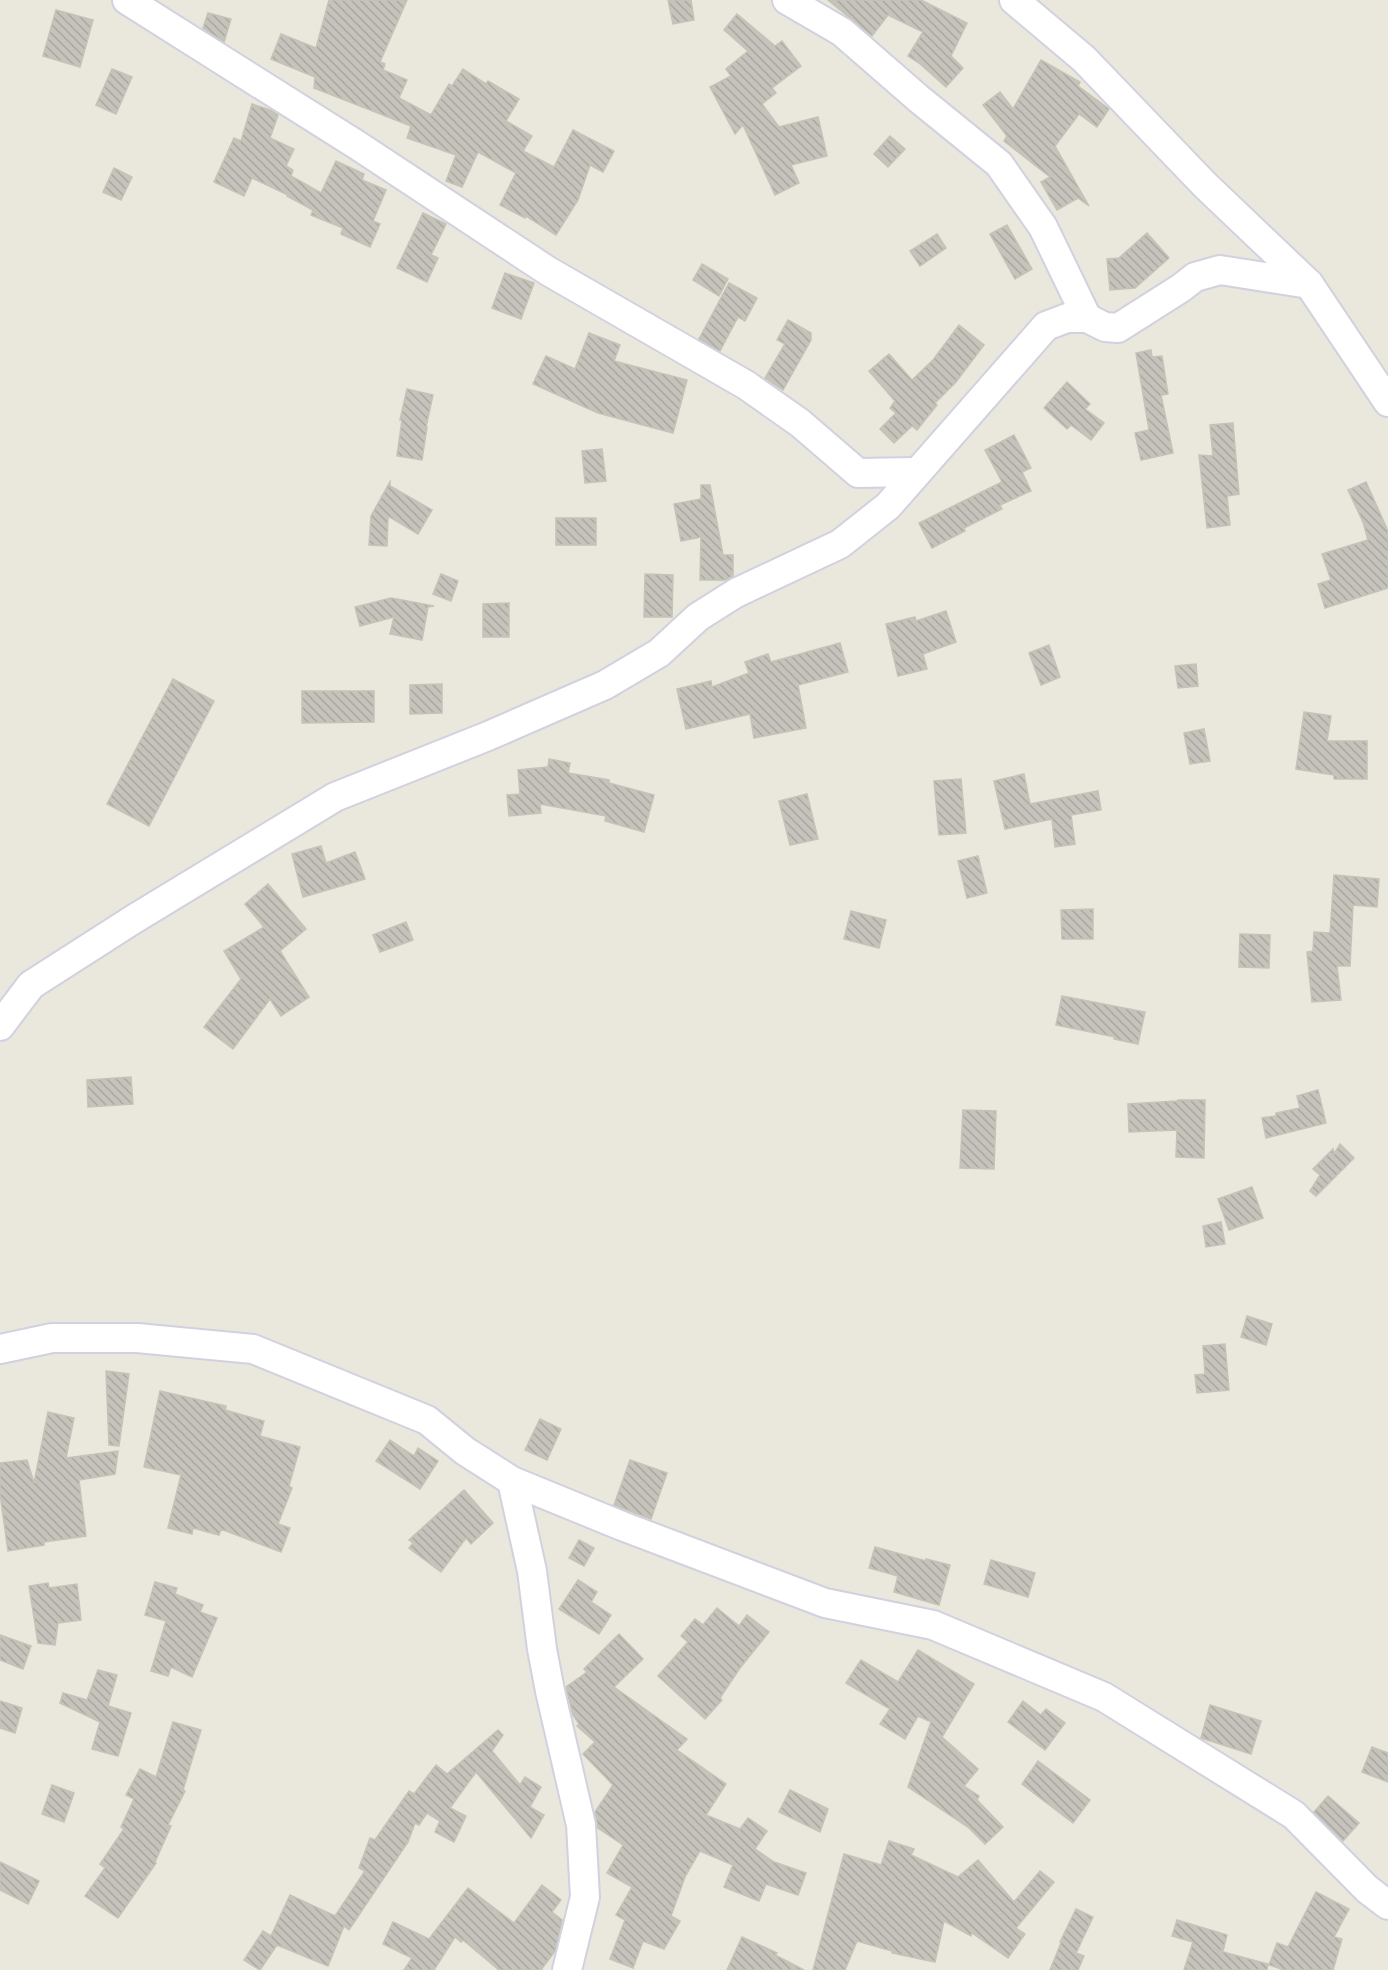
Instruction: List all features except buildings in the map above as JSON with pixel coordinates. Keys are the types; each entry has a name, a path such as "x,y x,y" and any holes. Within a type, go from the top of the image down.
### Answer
{"street":[{"path":"127,0 357,145 548,271 746,385 800,423 858,473 916,472"},
{"path":"787,0 842,32 999,164 1043,227 1087,318"},
{"path":"1014,0 1084,59 1205,185 1309,284 1388,402"},
{"path":"0,1026 31,986 134,919 335,797 488,736 605,685 659,652 698,618 736,593 840,544 888,506 1046,327 1067,318 1087,318 1105,327 1118,328 1196,277 1220,270 1309,284"},
{"path":"0,1349 52,1338 137,1338 253,1349 427,1420 465,1450 512,1481 622,1526 825,1603 933,1625 1104,1697 1294,1815 1367,1889 1388,1905"},
{"path":"512,1481 532,1571 550,1691 581,1825 585,1897 567,1970"}]}
